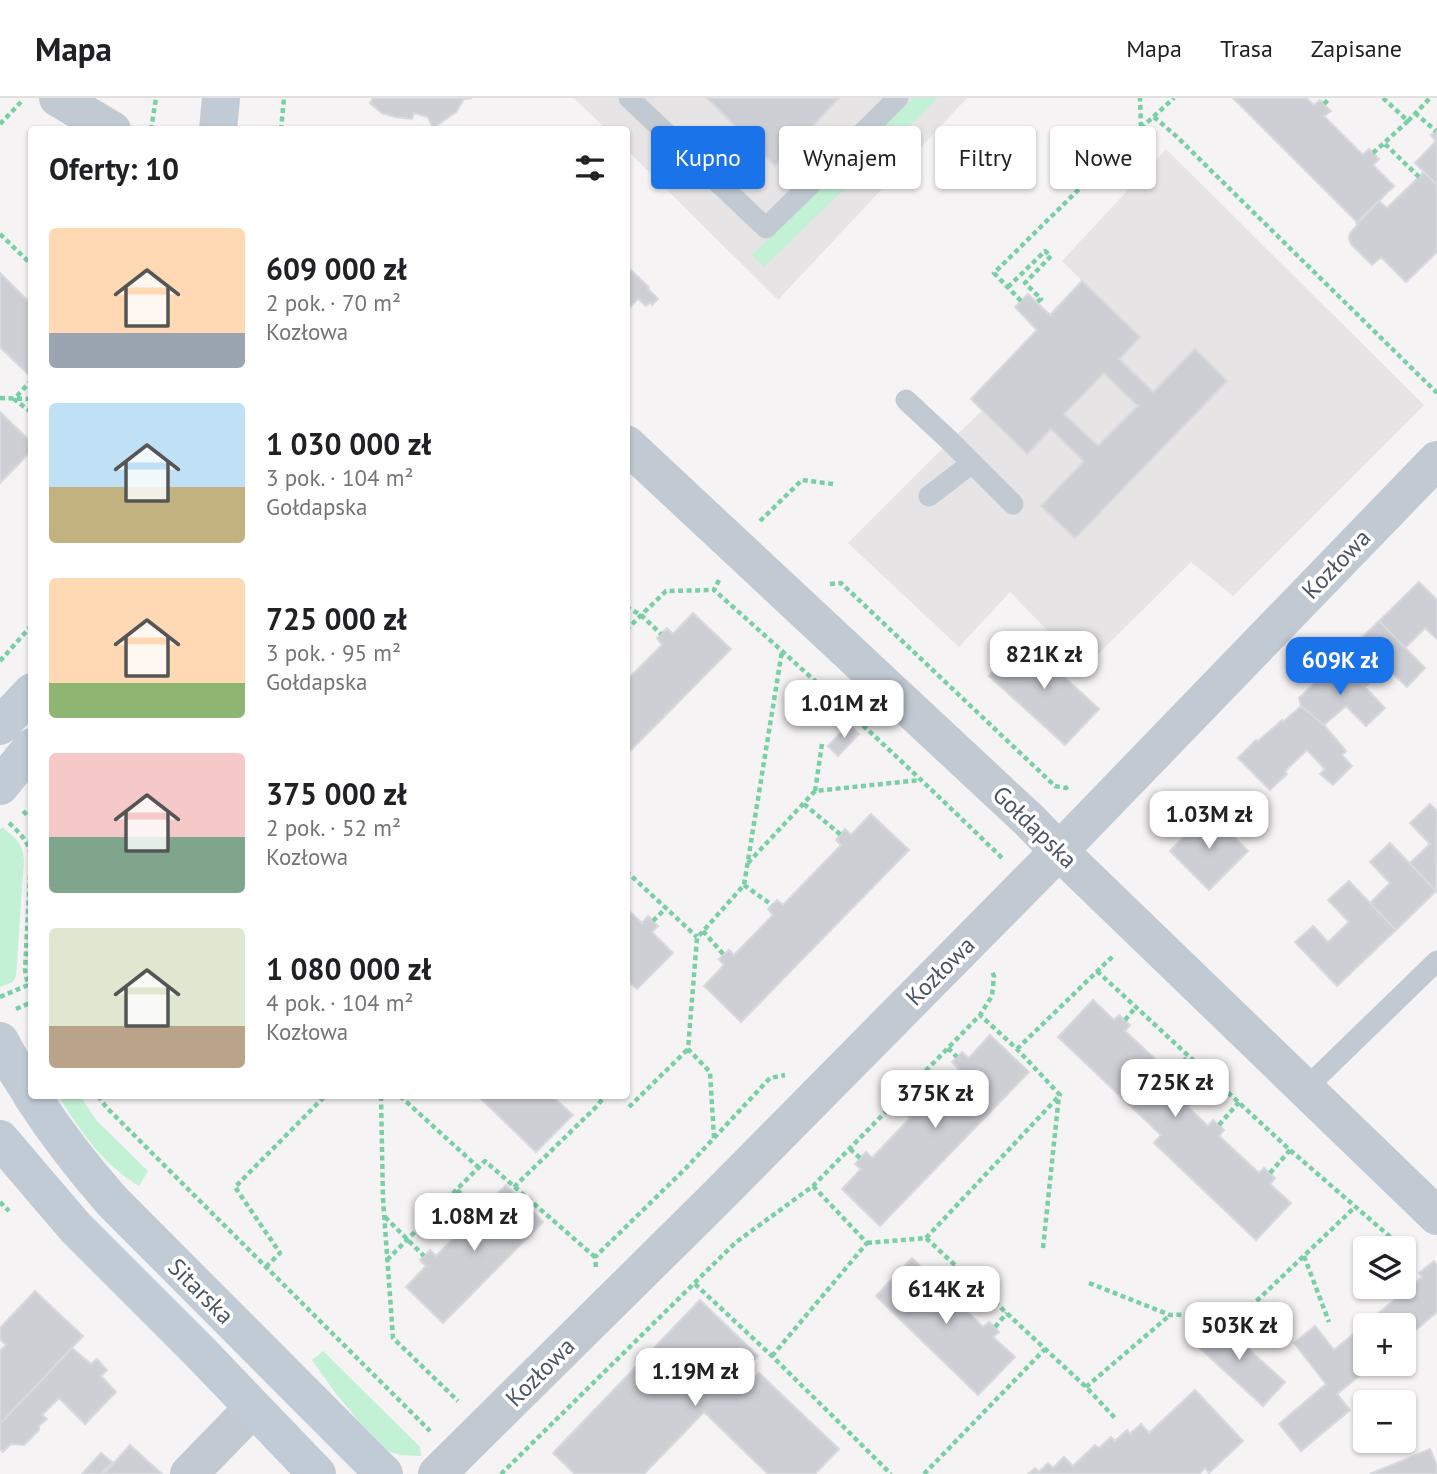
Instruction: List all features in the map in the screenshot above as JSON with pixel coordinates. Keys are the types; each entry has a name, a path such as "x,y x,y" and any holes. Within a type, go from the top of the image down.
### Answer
{"street":[{"path":"58,98 105,126"},
{"path":"218,126 221,98"},
{"name":"Gołdapska","path":"630,448 1011,803 1437,1216"},
{"name":"Kozłowa","path":"446,1465 726,1188 1059,851 1437,460"},
{"path":"0,726 28,696"},
{"path":"3,802 28,755"},
{"name":"Sitarska","path":"0,1041 28,1089"},
{"name":"Sitarska","path":"34,1099 76,1159 112,1201 384,1474"},
{"name":"Sitarska","path":"0,1139 75,1227 317,1474"},
{"path":"190,1474 253,1408"}],"lane":[{"path":"629,98 766,228 898,98"},
{"path":"906,400 1013,505"},
{"path":"929,496 972,463"},
{"path":"1306,1088 1437,961"}],"path":[{"path":"0,124 24,98"},
{"path":"152,126 156,98"},
{"path":"281,126 284,98"},
{"path":"1140,98 1141,126"},
{"path":"1143,126 1174,98"},
{"path":"1324,104 1330,98"},
{"path":"1383,98 1408,121"},
{"path":"1373,153 1430,98"},
{"path":"1415,113 1436,131"},
{"path":"1154,117 1437,393"},
{"path":"1384,143 1419,177"},
{"path":"1021,301 994,273 1079,189"},
{"path":"0,234 28,261"},
{"path":"1008,287 1045,251 1051,256 1025,283 1041,299 1037,302"},
{"path":"14,399 28,384"},
{"path":"0,398 28,399"},
{"path":"14,399 28,410"},
{"path":"758,523 802,480 833,484"},
{"path":"829,584 841,583 1055,786 1066,788 1076,778"},
{"path":"630,627 666,591 714,590"},
{"path":"630,609 641,615 661,634"},
{"path":"0,661 28,630"},
{"path":"629,1107 688,1049 697,937 744,885 783,651"},
{"path":"747,864 815,792 822,744"},
{"path":"815,792 922,780"},
{"path":"3,802 28,844"},
{"path":"804,804 841,835"},
{"path":"630,875 697,937"},
{"path":"744,885 772,905"},
{"path":"653,921 666,908"},
{"path":"0,997 28,985 25,970 28,912"},
{"path":"703,931 724,955"},
{"path":"1017,1049 1115,953"},
{"path":"501,1474 736,1243 813,1186 980,1015 992,996 994,976 989,964"},
{"path":"1097,971 1290,1150 1389,1236"},
{"path":"1125,1020 1136,1007"},
{"path":"980,1015 1017,1049 1059,1095 1043,1248"},
{"path":"948,1048 957,1057"},
{"path":"688,1049 710,1072 714,1138"},
{"path":"1177,1068 1189,1056"},
{"path":"772,1356 867,1243 926,1238 1059,1095"},
{"path":"900,1097 909,1107"},
{"path":"100,1099 265,1267 446,1465"},
{"path":"265,1267 280,1253 235,1187 322,1099"},
{"path":"381,1099 384,1216 393,1338 461,1404"},
{"path":"403,1099 479,1168"},
{"path":"514,1187 603,1099"},
{"path":"1219,1125 1239,1102"},
{"path":"850,1149 860,1158"},
{"path":"1270,1173 1290,1150"},
{"path":"387,1260 485,1161 595,1257"},
{"path":"813,1186 867,1243"},
{"path":"457,1190 473,1206"},
{"path":"1089,1283 1170,1315 1244,1313 1355,1207"},
{"path":"384,1216 424,1256"},
{"path":"926,1238 1087,1387 1115,1418"},
{"path":"1304,1256 1329,1322"},
{"path":"944,1279 956,1265"},
{"path":"695,1284 891,1474"},
{"path":"995,1327 1007,1313"},
{"path":"1087,1387 1170,1315"},
{"path":"924,1474 1045,1349"}],"shaded area":[{"path":"574,98 967,98 941,126 935,126 935,132 921,147 921,126 779,126 779,189 882,189 778,300 666,189 765,189 765,126 651,126 651,174 630,153 630,126 603,126"},
{"path":"1166,149 1424,405 1233,596 1191,562 1084,668 1010,592 959,647 848,543 982,411 971,399 1036,330 1015,307 1028,294 1051,315 1082,281 1062,261 1129,189 1156,189 1156,160"}],"green space":[{"path":"913,98 938,98 909,126 884,126"},
{"path":"820,189 844,189 764,267 752,255"},
{"path":"2,827 20,844 24,860 16,976 13,982 0,987 0,830"},
{"path":"60,1099 82,1099 97,1121 148,1171 139,1186 103,1157"},
{"path":"323,1351 420,1447 421,1456 400,1455 388,1451 361,1424 312,1360"}],"building":[{"path":"373,98 472,98 464,99 456,112 436,126 432,126 428,117 414,113 412,119 395,117 382,113 370,103"},
{"path":"707,98 839,98 813,126 779,126 779,162 775,166 765,156 765,126 735,126"},
{"path":"1233,98 1306,98 1314,105 1320,100 1331,111 1324,116 1363,155 1369,149 1379,159 1373,165 1394,186 1357,222"},
{"path":"1437,129 1437,185 1415,163 1436,141 1431,135"},
{"path":"1424,172 1437,185 1437,252 1406,282 1381,257 1372,265 1351,244 1349,238 1358,224 1356,223 1379,201 1387,208"},
{"path":"630,270 658,299 652,305 650,302 646,306 638,299 630,307"},
{"path":"0,273 28,301 28,374 0,347"},
{"path":"1082,281 1140,337 1119,359 1153,392 1195,349 1227,381 1075,538 1041,506 1084,461 1051,429 1027,454 971,399 1037,330 1015,307 1028,294 1050,315","holes":["1104,373 1138,406 1098,446 1064,414"]},
{"path":"0,412 28,439 28,454 0,483"},
{"path":"1419,582 1437,600 1437,639 1425,628 1405,648 1379,621"},
{"path":"693,613 731,649 630,751 630,677 662,645 657,638 667,628 673,634"},
{"path":"1379,621 1425,668 1407,687 1386,667 1365,687 1339,660"},
{"path":"1023,638 1034,649 1039,643 1050,653 1045,659 1099,709 1065,745 989,676"},
{"path":"1339,660 1385,708 1366,726 1346,706 1324,725 1301,706 1299,698"},
{"path":"1301,706 1324,725 1346,751 1342,755 1352,766 1333,785 1320,774 1325,769 1307,750 1270,790 1238,758 1256,740 1257,742"},
{"path":"849,724 859,734 838,756 828,746"},
{"path":"1430,804 1437,811 1436,891 1410,863 1430,844 1410,823"},
{"path":"1209,811 1248,851 1209,890 1170,851"},
{"path":"871,814 909,850 741,1022 704,986 724,965 719,959 729,950 734,955 773,915 768,909 777,900 783,905 841,845 836,840 845,829 851,835"},
{"path":"1390,843 1436,891 1396,930 1370,903 1390,883 1370,862"},
{"path":"1349,881 1396,930 1337,986 1295,942 1313,926 1328,942 1349,922 1328,900"},
{"path":"630,912 642,923 648,916 658,926 652,932 673,953 637,989 630,983"},
{"path":"1093,1000 1114,1020 1119,1015 1130,1025 1125,1031 1166,1069 1172,1063 1183,1073 1177,1080 1196,1099 1188,1107 1208,1126 1213,1120 1219,1125 1224,1130 1219,1136 1259,1173 1264,1168 1275,1178 1270,1184 1291,1203 1256,1240 1154,1143 1161,1135 1058,1037"},
{"path":"990,1035 1029,1072 880,1226 842,1189 861,1169 855,1164 866,1152 872,1158 910,1118 904,1112 914,1101 921,1108 959,1069 952,1062 962,1052 969,1058"},
{"path":"481,1099 555,1099 573,1115 536,1152"},
{"path":"506,1185 543,1222 443,1323 406,1287 426,1266 420,1260 430,1250 436,1256 475,1216 469,1210 479,1200 485,1206"},
{"path":"912,1258 933,1279 938,1273 949,1283 943,1288 983,1327 989,1322 995,1327 999,1332 993,1337 1015,1357 978,1395 876,1296"},
{"path":"1434,1261 1437,1265 1437,1312 1416,1330 1416,1313 1379,1313 1395,1299 1416,1299 1416,1282 1422,1277 1419,1273"},
{"path":"35,1291 83,1336 0,1424 0,1351 6,1345 0,1339 0,1328"},
{"path":"700,1300 758,1356 745,1370 753,1379 759,1373 839,1449 815,1474 768,1474 704,1412 644,1474 575,1474 553,1453"},
{"path":"1214,1318 1285,1382 1263,1406 1193,1342"},
{"path":"1315,1326 1334,1350 1353,1334 1353,1376 1359,1376 1337,1394 1350,1410 1301,1451 1279,1424 1326,1384 1294,1343"},
{"path":"72,1348 91,1364 97,1359 107,1370 101,1376 116,1392 85,1424 59,1398 42,1415 47,1419 24,1445 11,1444 3,1452 0,1449 0,1424"},
{"path":"1195,1390 1243,1441 1209,1473 1205,1468 1199,1474 1028,1474 1035,1468 1039,1472 1048,1463 1053,1468 1064,1457 1073,1466 1095,1445 1099,1448 1111,1437 1115,1441 1127,1430 1130,1434 1141,1424 1149,1433"},
{"path":"130,1445 162,1474 104,1474"},
{"path":"1430,1449 1437,1466 1437,1474 1370,1474"},
{"path":"101,1453 112,1462 101,1474 82,1474"}]}
